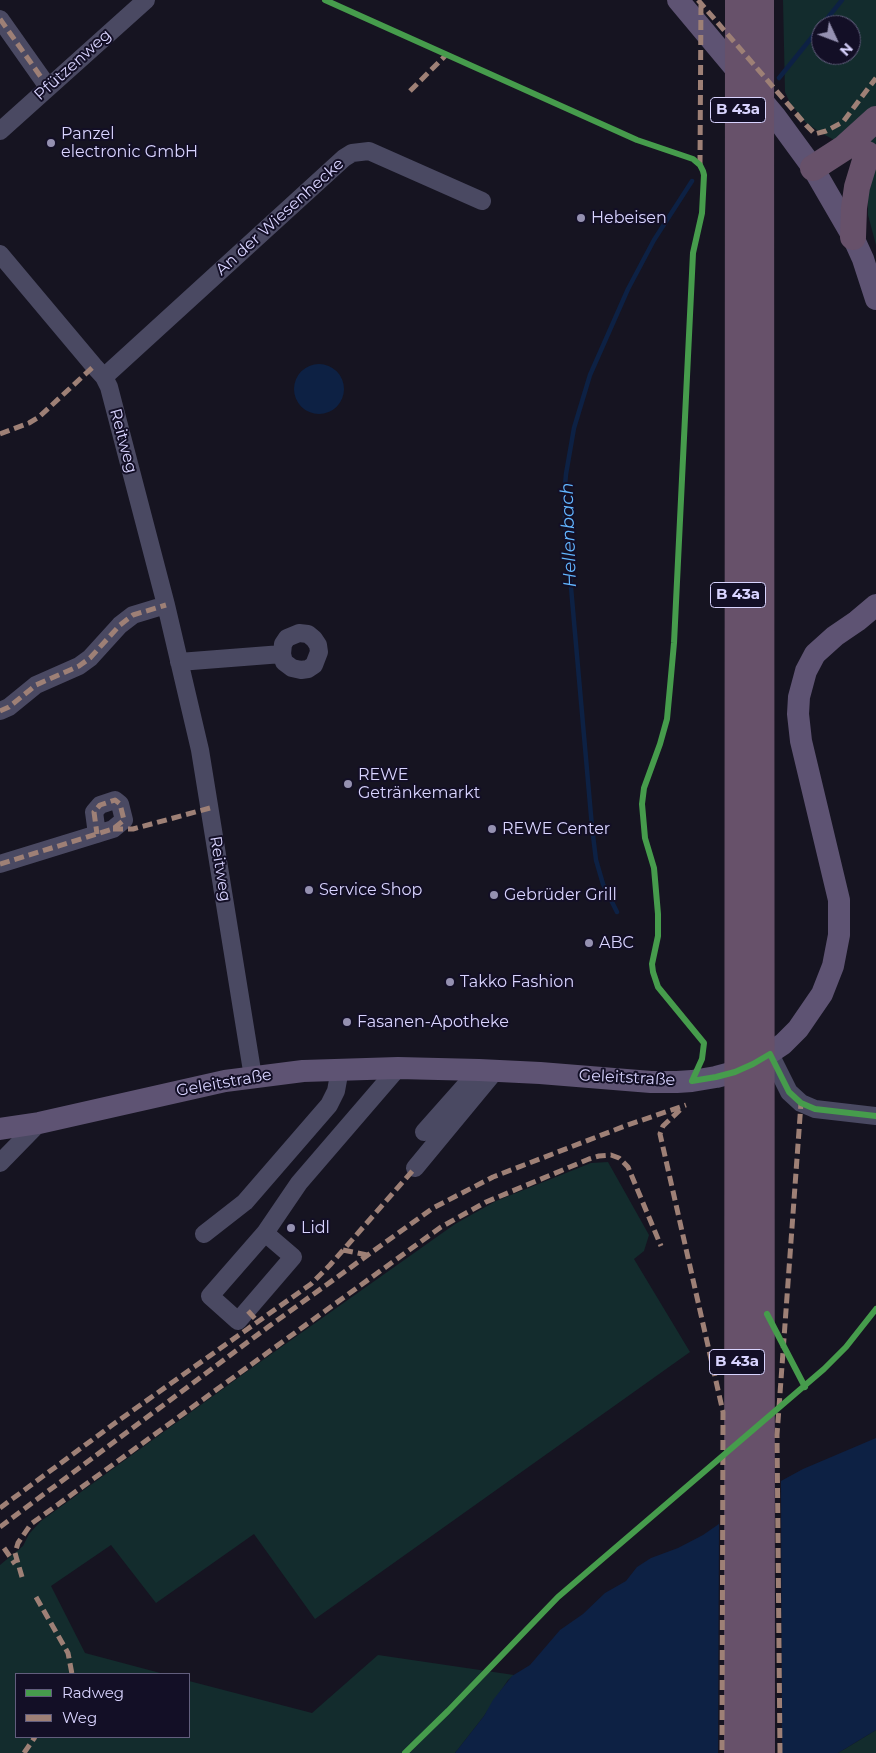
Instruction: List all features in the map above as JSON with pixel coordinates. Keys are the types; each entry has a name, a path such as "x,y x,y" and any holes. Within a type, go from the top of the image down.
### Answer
{"highway":[{"name":"B 43a","path":"738,0 762,1753"},
{"name":"B 43a","path":"737,1753 750,967 761,0"},
{"path":"806,158 844,148 876,119"},
{"path":"806,158 828,171 837,170 856,162 872,148"},
{"path":"853,237 857,187 872,148"}],"main road":[{"path":"678,0 753,89 806,158 853,237 876,299"},
{"name":"Geleitstraße","path":"0,1129 39,1123 184,1090 253,1077 303,1071 398,1068 488,1070 651,1082 692,1081 716,1078 735,1072 770,1054 798,1030 815,1006 830,978 836,956 840,923 839,900 801,741 799,706 803,678 816,654 835,636 867,618 876,605"}],"street":[{"name":"Pfützenweg","path":"0,131 146,0"},
{"path":"0,19 48,87"},
{"name":"An der Wiesenhecke","path":"104,378 344,158 352,153 369,151 482,201"},
{"name":"Reitweg","path":"0,254 104,378 109,387 166,605 200,750 253,1077"},
{"path":"0,711 9,707 36,685 79,666 120,625 133,615 166,605"},
{"path":"179,662 282,654"},
{"path":"0,864 97,834"},
{"path":"770,1054 789,1092 801,1103 815,1109 876,1116"},
{"path":"265,1233 293,1257 238,1321 210,1296 265,1233 299,1183 398,1068"},
{"path":"204,1234 245,1202 328,1105 336,1091 340,1069"},
{"path":"424,1132 488,1070"},
{"path":"415,1168 488,1070"},
{"path":"0,1163 39,1123"}],"green space":[{"path":"783,0 876,0 876,162 806,123 790,103 785,92"},
{"path":"876,164 876,245 868,215 868,188"},
{"path":"608,1162 649,1235 644,1251 634,1259 690,1352 315,1619 254,1534 156,1603 111,1545 51,1586 85,1653 160,1673 15,1673 15,1738 190,1738 190,1681 312,1713 378,1655 514,1675 508,1680 484,1716 455,1753 0,1753 0,1565 23,1546 29,1534 41,1521 253,1367 455,1224 496,1201 591,1163"},
{"path":"876,1730 876,1753 838,1753 858,1741"}],"water":[{"path":"319,364 329,366 337,371 342,379 344,389 342,399 337,407 329,412 319,414 309,412 301,407 296,399 294,389 296,379 301,371 309,366"},
{"path":"876,1438 876,1730 838,1753 455,1753 512,1676 530,1665 560,1630 583,1614 605,1593 626,1581 637,1567 651,1558 678,1548 703,1535 781,1481 803,1469"}],"pier":[{"path":"781,1479 782,1753 718,1753 719,1522"}],"waterway":[{"name":"Hellenbach","path":"830,15 842,0"},
{"name":"Hellenbach","path":"779,78 811,38"},
{"name":"Hellenbach","path":"617,912 603,884 596,860 592,827 565,519 566,474 574,428 590,375 628,289 654,240 692,181"}],"marked path":[{"path":"698,0 815,134 826,131 843,122 876,78"},
{"path":"700,165 701,0"},
{"path":"0,19 48,87"},
{"path":"410,91 446,55"},
{"path":"0,434 29,423 39,417 94,366"},
{"path":"0,711 9,707 36,685 79,666 90,658 120,625 133,615 166,605"},
{"path":"0,864 97,834 113,829 124,820 120,804 115,800 100,805 94,812 97,834"},
{"path":"113,829 133,829 210,808"},
{"path":"780,1753 777,1435 801,1103"},
{"path":"0,1527 268,1327 433,1208 493,1177 625,1126 686,1105"},
{"path":"680,1110 663,1126 660,1134 723,1412 722,1753"},
{"path":"22,1577 15,1553 18,1543 31,1524 441,1227 486,1202 589,1159 611,1155 619,1158 628,1167 661,1246"},
{"path":"0,1508 115,1423 311,1284 415,1168"},
{"path":"343,1250 367,1255"},
{"path":"248,1311 258,1322"},
{"path":"4,1548 15,1564"},
{"path":"36,1597 68,1653 72,1673"},
{"path":"24,1753 34,1738"}],"cycle path":[{"path":"325,0 637,140 693,159 700,165 703,171 702,213 693,253 674,643 667,719 644,788 642,804 645,838 654,868 658,914 658,936 652,964 653,972 658,987 704,1043 702,1059 692,1081"},
{"path":"692,1081 735,1072 770,1054 789,1092 801,1103 815,1109 876,1116"},
{"path":"405,1753 558,1597 824,1369 846,1347 876,1309"},
{"path":"767,1314 805,1387"}],"place":[{"name":"Panzel electronic GmbH","path":"51,143"},
{"name":"Hebeisen","path":"581,218"},
{"name":"REWE Getränkemarkt","path":"348,784"},
{"name":"REWE Center","path":"492,829"},
{"name":"Service Shop","path":"309,890"},
{"name":"Gebrüder Grill","path":"494,895"},
{"name":"ABC","path":"589,943"},
{"name":"Takko Fashion","path":"450,982"},
{"name":"Fasanen-Apotheke","path":"347,1022"},
{"name":"Lidl","path":"291,1228"}]}
